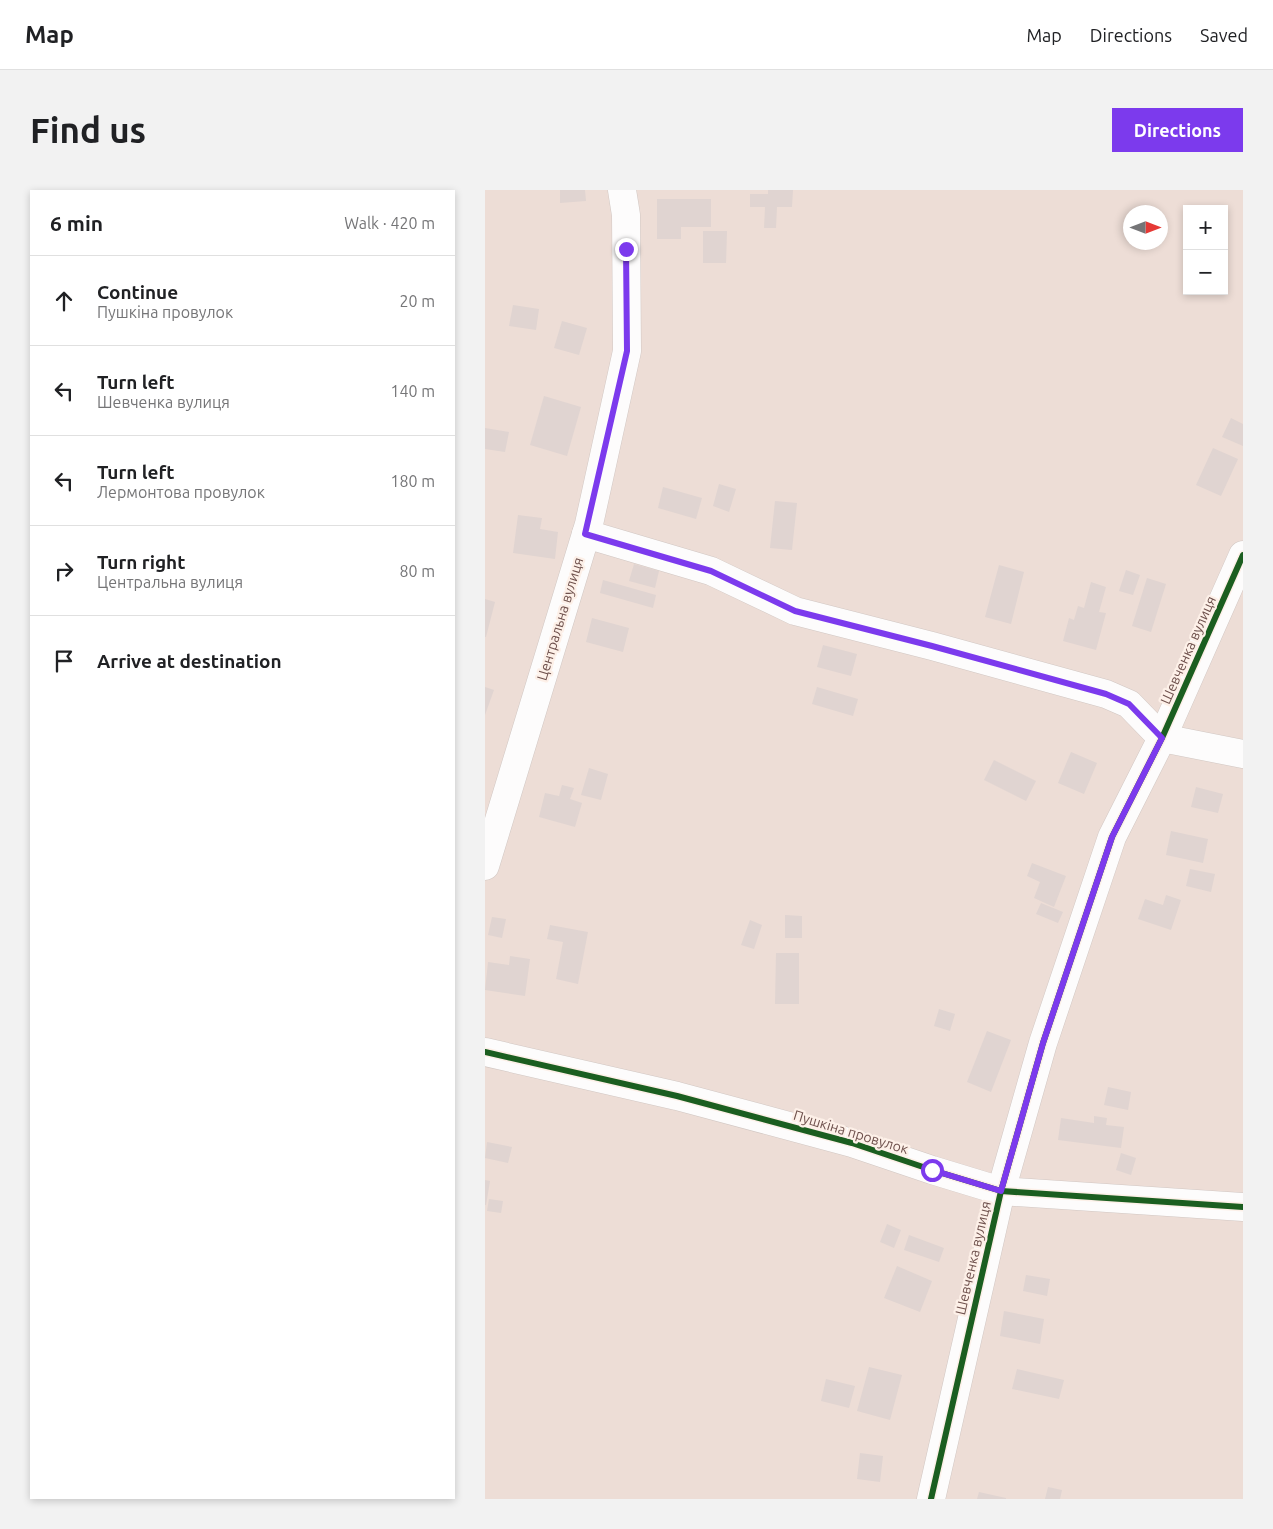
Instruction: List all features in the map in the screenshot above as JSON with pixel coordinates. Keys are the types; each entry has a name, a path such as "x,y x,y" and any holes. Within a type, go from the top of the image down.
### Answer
{"street":[{"name":"Центральна вулиця","path":"485,866 585,534 627,351 626,215 622,190"},
{"path":"585,534 711,571 795,611 932,646 1106,694 1129,704 1162,738 1243,754"},
{"name":"Шевченка вулиця","path":"931,1499 1001,1191 1043,1043 1112,837 1162,738 1243,555"},
{"name":"Пушкіна провулок","path":"485,1052 677,1096 851,1143 1001,1191 1243,1207"}],"shaded area":[{"path":"485,190 621,190 625,351 485,861"},
{"path":"624,190 1243,190 1243,551 1162,735 1130,703 795,609 590,524 629,351"},
{"path":"587,536 1106,696 1160,738 1000,1188 485,1050 485,873"},
{"path":"1243,559 1243,751 1164,737"},
{"path":"1163,740 1243,756 1243,1205 1003,1189 1045,1043"},
{"path":"485,1054 999,1192 929,1499 485,1499"},
{"path":"1002,1192 1243,1209 1243,1499 933,1499"}],"building":[{"path":"560,190 585,190 586,201 560,203"},
{"path":"768,190 793,190 792,207 777,207 776,228 764,228 765,207 750,207 750,194 768,194"},
{"path":"657,199 711,199 711,227 681,227 681,239 657,239"},
{"path":"703,231 727,231 726,263 703,263"},
{"path":"513,305 539,309 536,330 509,326"},
{"path":"562,321 587,328 579,355 554,348"},
{"path":"544,396 581,407 567,456 530,445"},
{"path":"1231,418 1243,424 1243,446 1222,437"},
{"path":"485,428 509,432 505,452 485,449"},
{"path":"1213,448 1238,459 1221,496 1196,485"},
{"path":"719,484 736,489 729,512 713,506"},
{"path":"663,487 702,498 696,519 658,508"},
{"path":"775,501 797,503 792,550 770,548"},
{"path":"518,515 542,518 540,529 558,532 555,559 513,553"},
{"path":"634,564 659,571 655,588 629,581"},
{"path":"999,565 1024,572 1011,624 985,617"},
{"path":"1126,570 1140,575 1133,595 1119,591"},
{"path":"1147,578 1166,584 1151,632 1132,626"},
{"path":"603,580 656,595 653,608 600,593"},
{"path":"1091,582 1106,587 1099,612 1106,613 1096,650 1063,641 1069,618 1074,620 1078,606 1084,608"},
{"path":"485,599 495,602 486,637 485,637"},
{"path":"592,618 629,628 623,652 586,642"},
{"path":"823,645 857,654 851,676 817,667"},
{"path":"485,687 494,690 485,715"},
{"path":"817,687 858,699 853,716 812,704"},
{"path":"1071,752 1097,763 1084,794 1058,783"},
{"path":"994,760 1036,781 1026,801 984,780"},
{"path":"589,768 608,774 601,800 581,795"},
{"path":"562,785 574,788 570,799 582,803 575,827 539,817 545,793 559,796"},
{"path":"1196,787 1223,794 1218,813 1191,807"},
{"path":"1171,831 1208,839 1203,863 1166,855"},
{"path":"1032,863 1066,876 1054,907 1034,898 1040,882 1027,876"},
{"path":"1190,869 1215,874 1211,892 1186,886"},
{"path":"1166,895 1181,900 1171,930 1138,919 1145,899 1163,905"},
{"path":"1041,903 1063,912 1058,923 1036,914"},
{"path":"785,915 802,916 802,938 785,938"},
{"path":"492,917 506,919 502,938 488,935"},
{"path":"750,920 762,925 754,949 741,945"},
{"path":"550,925 588,932 578,984 556,979 563,942 547,939"},
{"path":"776,953 799,953 799,1004 775,1004"},
{"path":"510,956 530,959 525,996 485,990 488,962 509,965"},
{"path":"939,1009 955,1014 950,1031 934,1026"},
{"path":"987,1031 1011,1040 991,1092 967,1082"},
{"path":"1108,1087 1131,1092 1128,1110 1104,1105"},
{"path":"1094,1116 1107,1118 1106,1125 1124,1127 1121,1148 1058,1140 1061,1118 1094,1123"},
{"path":"487,1142 512,1147 508,1163 485,1158"},
{"path":"1121,1153 1136,1158 1131,1175 1116,1170"},
{"path":"485,1180 490,1181 486,1205 485,1205"},
{"path":"489,1199 503,1201 501,1213 487,1211"},
{"path":"887,1224 901,1230 894,1248 880,1242"},
{"path":"909,1235 944,1248 939,1262 904,1250"},
{"path":"897,1266 932,1281 920,1312 884,1298"},
{"path":"1026,1275 1050,1279 1047,1296 1023,1291"},
{"path":"1004,1311 1044,1319 1040,1344 1000,1336"},
{"path":"869,1367 902,1375 890,1420 857,1411"},
{"path":"1017,1369 1064,1380 1059,1399 1012,1389"},
{"path":"826,1379 855,1386 849,1408 821,1401"},
{"path":"860,1453 883,1456 880,1482 857,1479"},
{"path":"1048,1487 1062,1490 1060,1499 1045,1499"},
{"path":"979,1492 1006,1498 1006,1499 977,1499"}],"cycle path":[{"path":"931,1499 1001,1191 1043,1043 1112,837 1162,738 1243,555"},
{"path":"485,1052 677,1096 852,1143 1001,1191 1243,1207"}],"route":[{"path":"626,249 627,351 589,524 585,534 711,571 795,611 932,646 1106,694 1129,704 1162,738 1112,837 1043,1043 1001,1191 932,1170"}]}
